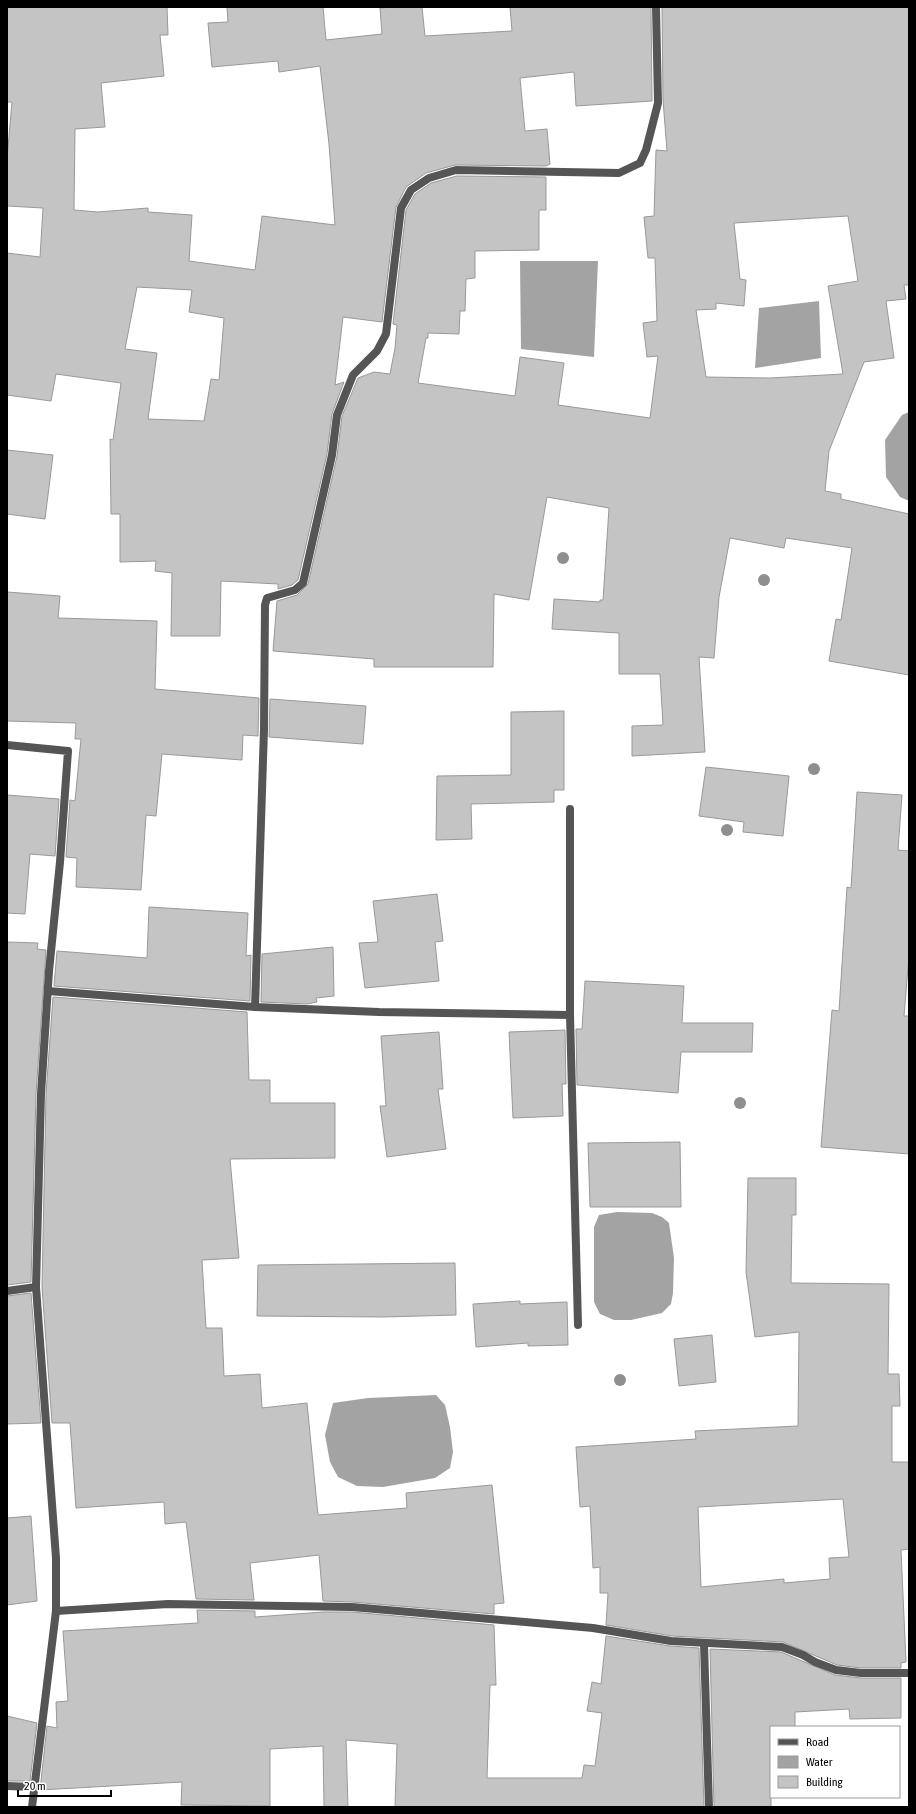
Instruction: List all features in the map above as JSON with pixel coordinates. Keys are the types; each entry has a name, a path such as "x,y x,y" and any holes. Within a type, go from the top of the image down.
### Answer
{"street":[{"path":"255,1007 264,729 265,605 268,598 295,590 303,583 332,455 337,415 353,375 377,351 386,334 401,208 411,190 429,178 456,170 619,173 640,163 646,150 658,104 656,7"},
{"path":"7,745 68,751 60,862 48,991 42,1094 36,1287 56,1558 56,1611 32,1807"},
{"path":"570,809 570,1015 578,1325"},
{"path":"48,991 255,1007 379,1012 570,1015"},
{"path":"7,1291 36,1287"},
{"path":"56,1611 168,1604 352,1606 594,1628 672,1642 782,1647 804,1655 815,1662 836,1670 862,1673 909,1673"},
{"path":"704,1644 709,1807"},
{"path":"7,1786 34,1788"}],"water":[{"path":"520,261 598,261 594,357 521,349"},
{"path":"819,301 821,358 755,368 759,308"},
{"path":"909,412 909,501 900,497 886,477 885,440 902,415"},
{"path":"617,1212 652,1213 662,1217 669,1223 674,1258 673,1293 671,1304 662,1313 631,1320 614,1320 600,1314 594,1302 594,1227 599,1215"},
{"path":"436,1395 445,1405 450,1427 453,1452 450,1468 435,1478 383,1487 357,1486 338,1477 330,1462 325,1435 333,1403 368,1398"}],"building":[{"path":"7,7 167,7 168,35 160,35 164,76 101,83 105,127 75,129 74,210 98,212 148,208 148,212 192,215 189,261 255,270 262,216 335,225 329,144 320,66 279,72 278,61 212,67 208,23 228,22 227,7 323,7 326,40 382,34 380,8 422,7 425,36 512,31 510,7 651,7 652,101 576,106 574,72 520,78 525,131 547,129 550,164 546,166 455,165 426,173 406,187 396,207 382,322 343,317 335,385 344,382 332,414 327,454 298,580 292,585 278,589 278,584 221,581 220,636 171,636 172,573 155,571 156,561 120,562 120,514 111,514 110,439 113,440 121,383 56,374 51,401 7,395 7,253 40,257 43,208 7,206 7,159 12,102 7,102","holes":["137,287 192,290 189,312 224,318 219,380 211,379 204,421 148,419 157,353 125,349"]},
{"path":"662,7 909,7 909,285 904,285 906,299 886,301 894,358 864,362 829,451 825,491 841,494 841,499 909,514 909,675 829,661 836,619 841,620 852,548 786,538 784,548 730,538 719,597 714,658 699,657 705,752 632,756 632,726 663,725 660,674 619,674 619,633 552,629 554,599 600,602 600,600 603,600 609,508 547,497 529,600 494,594 493,667 374,667 374,659 273,651 277,601 297,595 308,584 337,456 342,416 358,378 374,372 390,374 395,348 397,325 393,324 406,210 415,194 431,183 457,176 546,177 546,210 539,210 539,250 475,251 475,278 466,279 465,311 460,311 459,334 428,333 418,383 515,396 520,357 564,363 558,405 650,418 658,356 647,357 643,323 657,321 655,258 648,258 644,217 654,216 656,150 667,151 663,100","holes":["848,216 858,281 828,286 843,374 770,378 706,377 696,310 716,309 716,303 744,306 746,280 740,279 734,223"]},
{"path":"7,450 53,455 45,519 7,514"},
{"path":"7,592 60,596 58,618 157,621 155,689 259,698 258,736 243,735 242,760 162,754 156,816 146,815 141,890 76,887 77,858 66,857 70,800 75,801 81,739 75,739 76,723 7,721"},
{"path":"270,699 366,706 363,744 269,737"},
{"path":"564,711 564,790 554,790 554,802 471,804 472,839 436,840 437,776 511,775 511,712"},
{"path":"706,767 789,776 783,836 743,832 744,822 699,816"},
{"path":"857,792 902,795 898,850 909,851 909,955 904,1016 909,1016 909,1154 821,1147 832,1010 839,1011 847,887 851,888"},
{"path":"7,795 59,799 55,856 30,854 25,914 7,913"},
{"path":"437,894 443,941 435,942 439,981 365,988 359,943 378,942 373,901"},
{"path":"149,907 248,913 246,956 251,955 250,1001 54,986 57,951 147,958"},
{"path":"7,942 38,943 37,949 46,950 36,1094 31,1282 7,1285"},
{"path":"333,947 334,996 316,998 317,1002 307,1004 261,1002 262,954"},
{"path":"585,981 684,986 682,1023 753,1023 752,1052 681,1052 678,1093 577,1085 576,1029 582,1029"},
{"path":"53,997 247,1012 249,1080 270,1080 270,1103 335,1103 335,1158 230,1159 239,1258 202,1260 206,1328 222,1328 224,1376 260,1374 262,1408 307,1403 318,1515 407,1508 406,1493 492,1485 504,1603 494,1604 494,1614 352,1602 323,1601 319,1555 250,1563 254,1600 196,1599 186,1522 165,1524 164,1502 76,1508 70,1423 52,1423 42,1287 46,1094"},
{"path":"565,1030 566,1084 562,1084 563,1116 513,1118 509,1032"},
{"path":"439,1032 443,1089 438,1089 446,1149 387,1157 380,1106 386,1106 381,1036"},
{"path":"680,1142 681,1207 590,1207 588,1143"},
{"path":"748,1178 796,1178 796,1215 792,1215 791,1283 889,1284 888,1374 899,1374 900,1406 892,1406 892,1462 909,1462 909,1549 901,1550 906,1662 901,1663 901,1668 861,1668 837,1665 783,1642 672,1636 606,1625 608,1593 600,1593 600,1567 593,1568 590,1506 580,1507 576,1447 696,1439 695,1431 798,1426 799,1332 755,1337 746,1272","holes":["843,1499 849,1557 829,1558 830,1579 784,1583 784,1579 701,1587 698,1507"]},
{"path":"455,1263 456,1315 383,1317 257,1316 258,1265"},
{"path":"31,1293 41,1423 7,1424 7,1296"},
{"path":"520,1301 520,1304 567,1302 568,1345 528,1346 528,1343 476,1347 473,1304"},
{"path":"712,1335 716,1382 679,1386 674,1339"},
{"path":"31,1516 37,1601 7,1605 7,1518"},
{"path":"197,1610 255,1611 255,1617 323,1612 352,1612 494,1625 496,1685 490,1685 487,1778 582,1778 584,1765 595,1766 602,1713 587,1711 592,1682 601,1684 606,1636 670,1646 699,1648 704,1807 395,1807 397,1744 346,1740 348,1807 324,1807 323,1746 270,1749 270,1806 181,1805 182,1782 40,1790 47,1726 57,1728 56,1702 68,1701 63,1631 198,1623"},
{"path":"710,1649 781,1652 835,1675 861,1678 901,1678 901,1718 850,1719 849,1709 795,1712 795,1726 770,1726 771,1807 714,1807"},
{"path":"7,1716 37,1723 30,1781 7,1781"}]}
